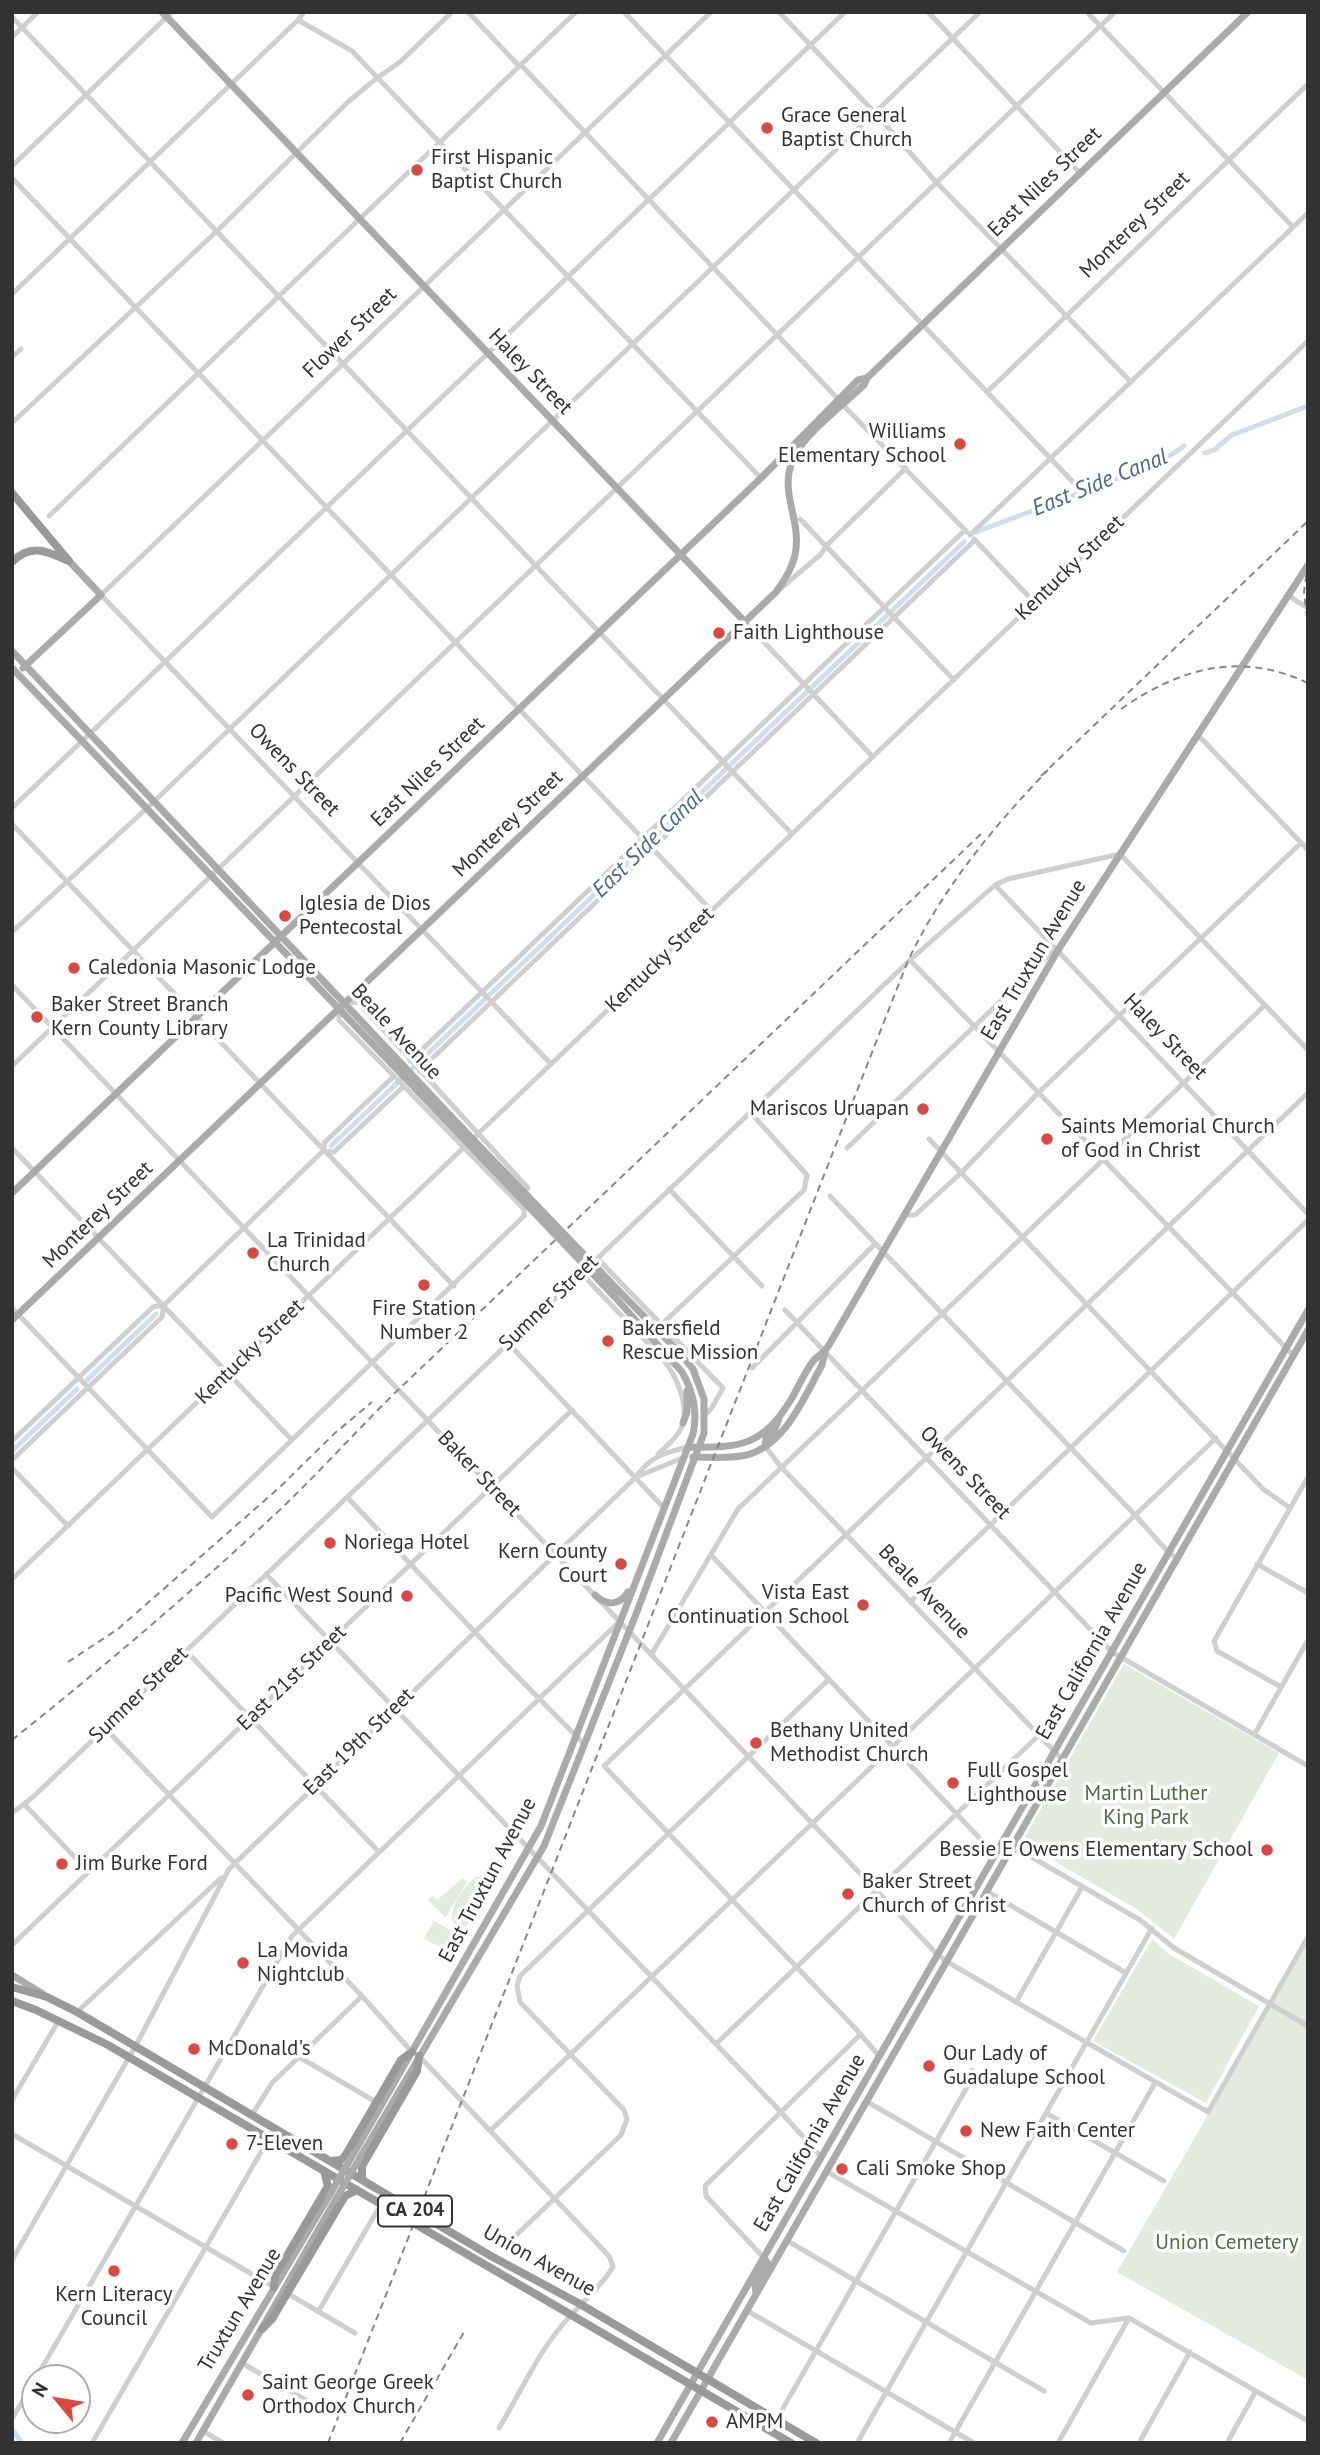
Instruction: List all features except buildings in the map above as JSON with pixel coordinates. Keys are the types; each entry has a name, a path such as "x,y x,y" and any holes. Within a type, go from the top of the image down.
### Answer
{"highway":[{"path":"12,493 69,561"},
{"path":"12,562 32,549 50,552 69,561"},
{"name":"CA 204","path":"12,1987 47,1997 135,2047"},
{"name":"CA 204","path":"12,2001 59,2020 130,2058"},
{"name":"Union Avenue","path":"135,2047 816,2443"},
{"path":"330,2161 341,2160 345,2156 401,2060 416,2054 417,2071 362,2166 362,2180"},
{"name":"Union Avenue","path":"130,2058 791,2443"},
{"path":"345,2156 362,2166"},
{"path":"324,2171 328,2186 345,2196"},
{"path":"281,2290 275,2276 328,2186"},
{"path":"262,2329 272,2319 281,2290 345,2196 357,2190"}],"main road":[{"name":"East Niles Street","path":"12,1193 841,402 864,385 867,378 1001,248 1251,13"},
{"name":"Haley Street","path":"167,14 295,152 745,622"},
{"name":"East Niles Street","path":"776,592 791,567 796,547 788,487 793,459 801,445 841,402"},
{"name":"Owens Street","path":"69,561 101,595"},
{"name":"East Truxtun Avenue","path":"357,2154 402,2086 427,2034 432,2017 541,1826 685,1457 746,1455 765,1446 780,1434 793,1416 822,1365 825,1352 1058,950 1308,565"},
{"name":"Monterey Street","path":"15,1317 776,592"},
{"name":"Flower Street","path":"14,673 101,595"},
{"name":"Beale Avenue","path":"12,651 282,934 461,1131"},
{"name":"Beale Avenue","path":"14,673 82,740 339,1010 690,1365 701,1390 705,1415 696,1457"},
{"path":"358,1002 357,996 362,987"},
{"path":"323,1025 339,1020"},
{"name":"Beale Avenue","path":"617,1293 687,1380 696,1419 685,1457"},
{"name":"East California Avenue","path":"657,2443 1308,1310"},
{"name":"East California Avenue","path":"671,2443 1308,1330"},
{"name":"East Truxtun Avenue","path":"688,1447 742,1445 760,1437 781,1415 814,1360 825,1352"},
{"path":"683,1423 687,1412 687,1380"},
{"path":"765,1446 766,1439 774,1431 781,1415"},
{"name":"East Truxtun Avenue","path":"332,2197 416,2054 479,1956 537,1858 556,1817 696,1457"},
{"path":"664,1508 667,1517 664,1541"},
{"path":"595,1595 607,1603 618,1603 625,1597 637,1577"},
{"path":"471,1950 479,1956"},
{"path":"12,1975 47,1997"},
{"path":"866,2101 865,2092 875,2066"},
{"path":"811,2197 823,2165 822,2158"},
{"name":"Truxtun Avenue","path":"182,2443 281,2290 332,2197"},
{"path":"786,2241 784,2235 796,2203"},
{"path":"756,2294 755,2285 767,2262 764,2258"},
{"name":"Truxtun Avenue","path":"196,2443 262,2329 265,2315 274,2297 281,2290"}],"street":[{"path":"12,37 38,12"},
{"path":"12,294 299,20 304,12"},
{"path":"12,423 217,231 295,152 377,78 400,62 452,12"},
{"path":"468,12 1034,603"},
{"path":"49,516 576,12"},
{"path":"624,12 1073,482"},
{"name":"Flower Street","path":"101,595 711,12"},
{"path":"779,12 936,182 1131,382"},
{"path":"12,808 845,12"},
{"path":"928,12 1080,173"},
{"path":"12,932 146,809 980,12"},
{"path":"1087,12 1293,227"},
{"path":"12,1066 1115,12"},
{"path":"12,166 167,14"},
{"path":"12,17 792,834"},
{"path":"299,20 352,51 761,478"},
{"name":"Monterey Street","path":"987,392 1308,84"},
{"path":"12,178 712,911"},
{"path":"410,1061 804,684 885,608 970,535 1308,213"},
{"name":"Kentucky Street","path":"12,1579 1308,341"},
{"path":"12,357 21,349"},
{"name":"Monterey Street","path":"776,592 795,579 906,468"},
{"path":"800,519 954,680"},
{"path":"419,1071 894,617 970,535"},
{"name":"Owens Street","path":"101,595 551,1064"},
{"path":"1287,595 1308,608"},
{"name":"Haley Street","path":"745,622 873,757"},
{"path":"1197,734 1308,850"},
{"path":"12,824 454,1286"},
{"path":"904,1215 915,1215 962,1172 1040,1092 1301,843"},
{"path":"1120,854 1308,1050"},
{"name":"Sumner Street","path":"12,1812 24,1804 105,1728 910,960 995,885 1008,879 1120,854"},
{"name":"Haley Street","path":"995,885 1308,1214"},
{"path":"847,1148 1052,952 1058,950"},
{"path":"910,960 1293,1355"},
{"name":"Baker Street","path":"12,985 937,1954 1208,2112 1269,2004"},
{"path":"346,1003 358,1002 528,1188 516,1201"},
{"path":"651,1655 738,1509 1265,1005"},
{"path":"12,1308 15,1317 79,1377 212,1517 524,1216 524,1209 339,1020 339,1010"},
{"path":"12,1441 153,1307 164,1305 323,1151 325,1142 394,1076"},
{"path":"323,1151 334,1152 404,1086"},
{"path":"880,2057 604,1766 1308,1093"},
{"path":"662,1324 804,1190 807,1175 750,1112"},
{"path":"929,1139 1268,1494 1290,1508"},
{"path":"12,1148 292,1440"},
{"path":"669,1189 762,1286"},
{"path":"830,1196 1135,1515 1168,1553 1177,1558"},
{"path":"910,1602 1308,1220"},
{"path":"752,1368 875,1244"},
{"path":"597,1258 723,1388 705,1415"},
{"path":"581,1273 671,1370 682,1399 683,1423 676,1436 654,1458"},
{"path":"12,1460 162,1317 164,1305"},
{"name":"Owens Street","path":"785,1310 1112,1652 1308,1766"},
{"path":"508,1343 664,1508"},
{"name":"East 21st Street","path":"12,1945 572,1410"},
{"path":"491,2131 1216,1438"},
{"name":"Beale Avenue","path":"765,1446 781,1467 845,1535 1062,1759"},
{"name":"East 19th Street","path":"12,2260 130,2058 223,1876 234,1862 636,1477 643,1467 654,1458 688,1447"},
{"name":"East 19th Street","path":"636,1477 685,1457"},
{"path":"12,1468 68,1526"},
{"path":"1281,1687 1217,1651 1214,1644 1308,1476"},
{"path":"347,1497 584,1744"},
{"path":"711,1555 989,1848 1021,1851 1152,1928 1174,1948 1308,2026"},
{"path":"1258,1564 1308,1593"},
{"path":"266,1574 822,2158"},
{"path":"45,2364 292,1936 620,1621"},
{"path":"1254,1735 1308,1640"},
{"path":"186,1651 379,1852"},
{"path":"508,2242 621,2135 627,2119 624,2110 520,2002 517,1986 523,1971 829,1679"},
{"path":"105,1728 609,2256 613,2267 606,2278 553,2336 499,2428"},
{"path":"716,2044 1038,1736"},
{"path":"24,1804 89,1872"},
{"path":"77,2012 223,1876"},
{"path":"1016,2002 1082,1887"},
{"path":"986,1891 1126,1973"},
{"path":"857,2443 1152,1928"},
{"path":"1269,2004 1308,1937"},
{"path":"253,2115 272,2083 362,1996"},
{"path":"12,2100 59,2020"},
{"path":"764,2258 705,2192 707,2182 861,2035"},
{"path":"299,2057 376,2102"},
{"path":"771,2431 970,2082 972,2070"},
{"path":"949,2443 1156,2083"},
{"path":"866,2101 1124,2251"},
{"path":"1046,2113 1164,2181"},
{"path":"92,2443 275,2128"},
{"path":"12,2134 355,2333"},
{"path":"826,2171 1091,2323 1129,2318 1308,2421"},
{"path":"318,2312 377,2211"},
{"path":"786,2241 1044,2391"},
{"path":"746,2310 974,2443"},
{"path":"1058,2443 1129,2318"},
{"path":"1139,2443 1190,2352"},
{"path":"243,2363 321,2409"},
{"path":"1227,2443 1256,2391"},
{"path":"203,2431 223,2443"}],"green space":[{"name":"Martin Luther King Park","path":"1124,1664 1279,1753 1174,1939 1138,1910 1022,1842"},
{"path":"478,1876 489,1881 486,1900 469,1924 465,1927 456,1925 453,1919 455,1903 466,1886"},
{"path":"463,1878 467,1882 446,1917 428,1900 433,1896 437,1900"},
{"path":"434,1921 466,1939 456,1956 445,1950 451,1940 444,1950 424,1938"},
{"path":"1152,1939 1169,1954 1259,2006 1206,2103 1093,2041"},
{"name":"Union Cemetery","path":"1308,1942 1308,2380 1117,2272"}],"waterway":[{"name":"East Side Canal","path":"1205,453 1214,450 1232,435 1308,406"},
{"name":"East Side Canal","path":"976,532 1159,463 1184,446"},
{"name":"East Side Canal","path":"331,1146 964,542"},
{"name":"East Side Canal","path":"87,1380 156,1314"},
{"name":"East Side Canal","path":"12,1451 77,1389"},
{"path":"12,2429 22,2443"}],"railway":[{"path":"1041,776 1308,521"},
{"path":"1308,563 1304,592 1308,626"},
{"path":"1121,709 1166,683 1211,669 1235,666 1258,668 1283,673 1308,683"},
{"path":"328,2443 907,963 936,910 970,860 1048,770"},
{"path":"12,1740 151,1625 286,1504 398,1390 983,832"},
{"path":"68,1662 118,1629 372,1402"},
{"path":"400,2443 464,2332"}],"place":[{"name":"Grace General Baptist Church","path":"767,128"},
{"name":"First Hispanic Baptist Church","path":"417,170"},
{"name":"Williams Elementary School","path":"960,444"},
{"name":"Faith Lighthouse","path":"719,633"},
{"name":"Iglesia de Dios Pentecostal","path":"285,916"},
{"name":"Caledonia Masonic Lodge","path":"74,968"},
{"name":"Baker Street Branch Kern County Library","path":"37,1017"},
{"name":"Mariscos Uruapan","path":"923,1109"},
{"name":"Saints Memorial Church of God in Christ","path":"1047,1139"},
{"name":"La Trinidad Church","path":"253,1253"},
{"name":"Fire Station Number 2","path":"424,1285"},
{"name":"Bakersfield Rescue Mission","path":"608,1341"},
{"name":"Noriega Hotel","path":"330,1543"},
{"name":"Kern County Court","path":"621,1564"},
{"name":"Pacific West Sound","path":"407,1596"},
{"name":"Vista East Continuation School","path":"863,1605"},
{"name":"Bethany United Methodist Church","path":"756,1743"},
{"name":"Full Gospel Lighthouse","path":"953,1783"},
{"name":"Bessie E Owens Elementary School","path":"1267,1850"},
{"name":"Jim Burke Ford","path":"62,1864"},
{"name":"Baker Street Church of Christ","path":"848,1894"},
{"name":"La Movida Nightclub","path":"243,1963"},
{"name":"McDonald's","path":"194,2049"},
{"name":"Our Lady of Guadalupe School","path":"929,2066"},
{"name":"New Faith Center","path":"966,2131"},
{"name":"7-Eleven","path":"232,2144"},
{"name":"Cali Smoke Shop","path":"842,2169"},
{"name":"Kern Literacy Council","path":"114,2271"},
{"name":"Saint George Greek Orthodox Church","path":"248,2395"},
{"name":"AMPM","path":"712,2422"}]}
